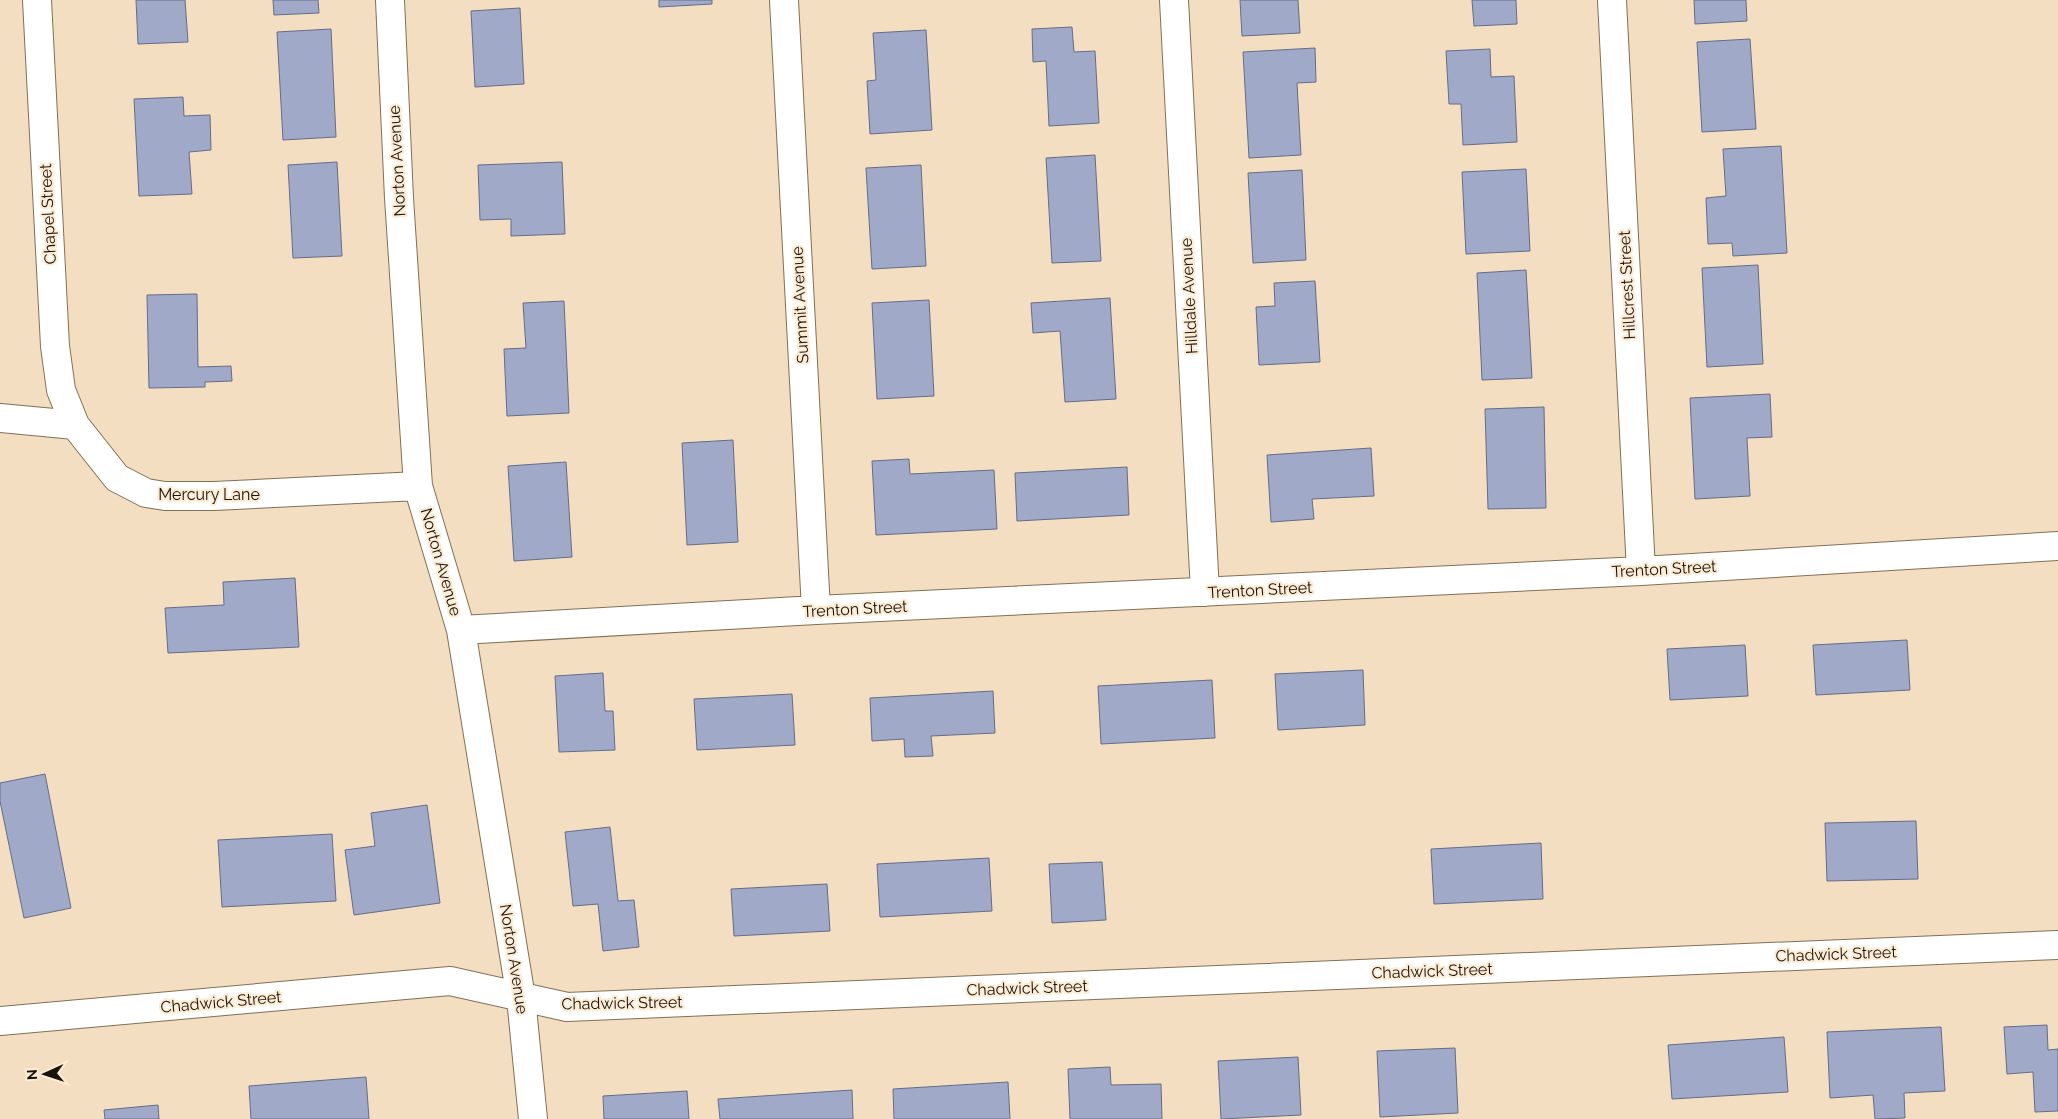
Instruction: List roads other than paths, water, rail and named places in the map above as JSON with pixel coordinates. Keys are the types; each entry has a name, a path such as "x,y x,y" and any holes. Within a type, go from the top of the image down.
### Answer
{"street":[{"name":"Chapel Street","path":"37,0 55,346 61,390 75,425"},
{"name":"Norton Avenue","path":"390,0 399,198 418,486 461,630 522,998 533,1119"},
{"name":"Summit Avenue","path":"784,0 816,610"},
{"name":"Hilldale Avenue","path":"1174,0 1205,592"},
{"name":"Hillcrest Street","path":"1612,0 1641,571"},
{"path":"0,418 75,425"},
{"name":"Mercury Lane","path":"75,425 117,478 146,493 165,496 214,496 418,486"},
{"name":"Trenton Street","path":"461,630 816,610 1641,571 2058,546"},
{"name":"Chadwick Street","path":"0,1021 450,981 567,1007 2058,945"}]}
